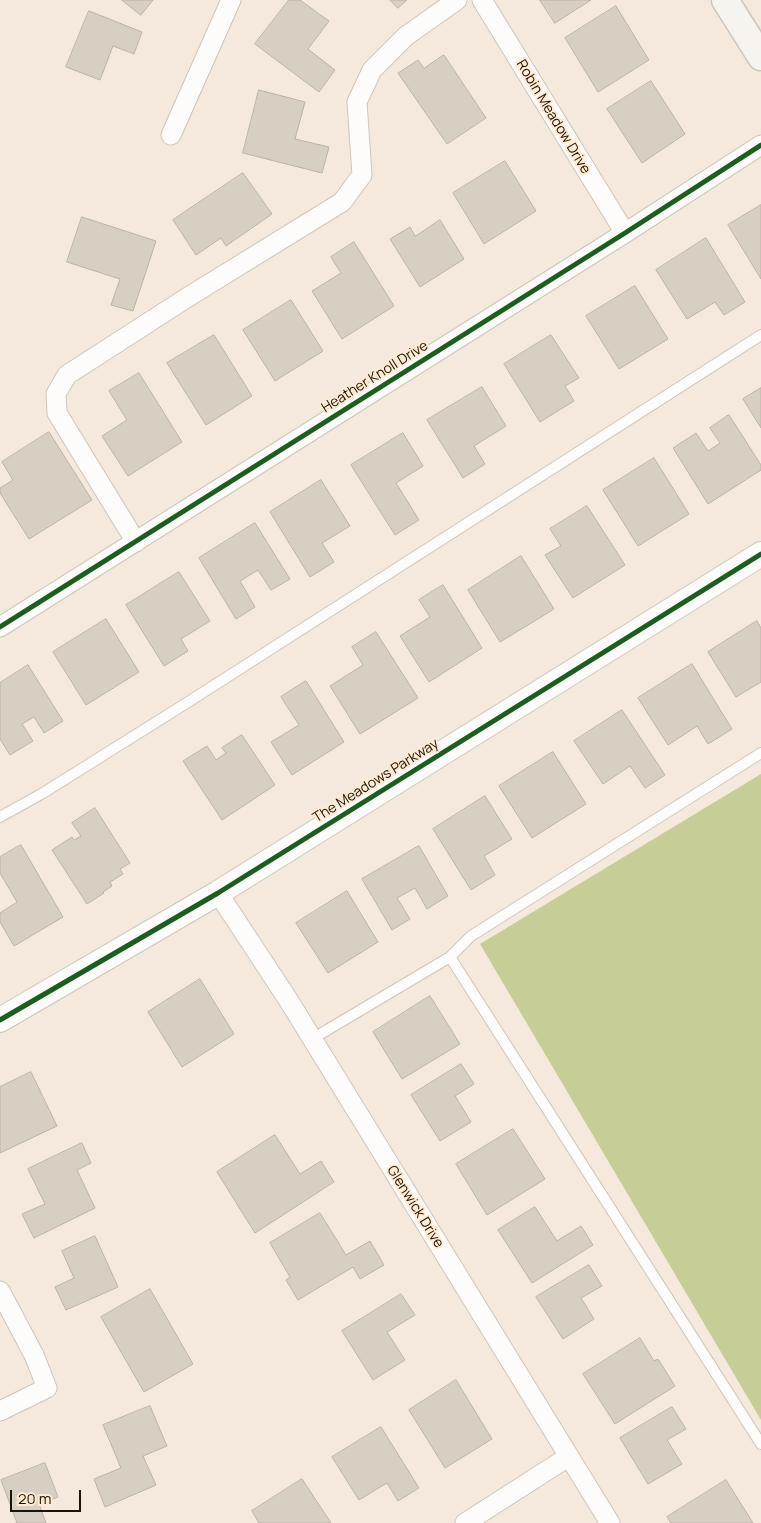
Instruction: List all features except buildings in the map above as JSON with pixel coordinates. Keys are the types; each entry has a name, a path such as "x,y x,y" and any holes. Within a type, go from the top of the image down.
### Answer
{"main road":[{"path":"725,0 761,57"}],"street":[{"path":"171,135 231,0"},
{"path":"136,542 57,413 56,394 67,374 188,296 342,202 362,175 357,102 372,70 406,36 457,0"},
{"name":"Robin Meadow Drive","path":"482,0 625,233"},
{"name":"Heather Knoll Drive","path":"0,627 625,233 761,145"},
{"name":"The Meadows Parkway","path":"0,1020 218,893 761,554"},
{"name":"Glenwick Drive","path":"218,893 312,1039 610,1523"},
{"path":"0,1291 34,1355 47,1388 0,1411"},
{"path":"465,1523 568,1457"}],"lane":[{"path":"0,817 43,793 185,704 761,336"},
{"path":"312,1039 450,957 471,936 761,753"},
{"path":"450,957 761,1444"}],"green space":[{"path":"761,774 761,1420 480,944"}],"cycle path":[{"path":"0,627 625,233 761,145"},
{"path":"0,1020 218,893 761,554"}]}
